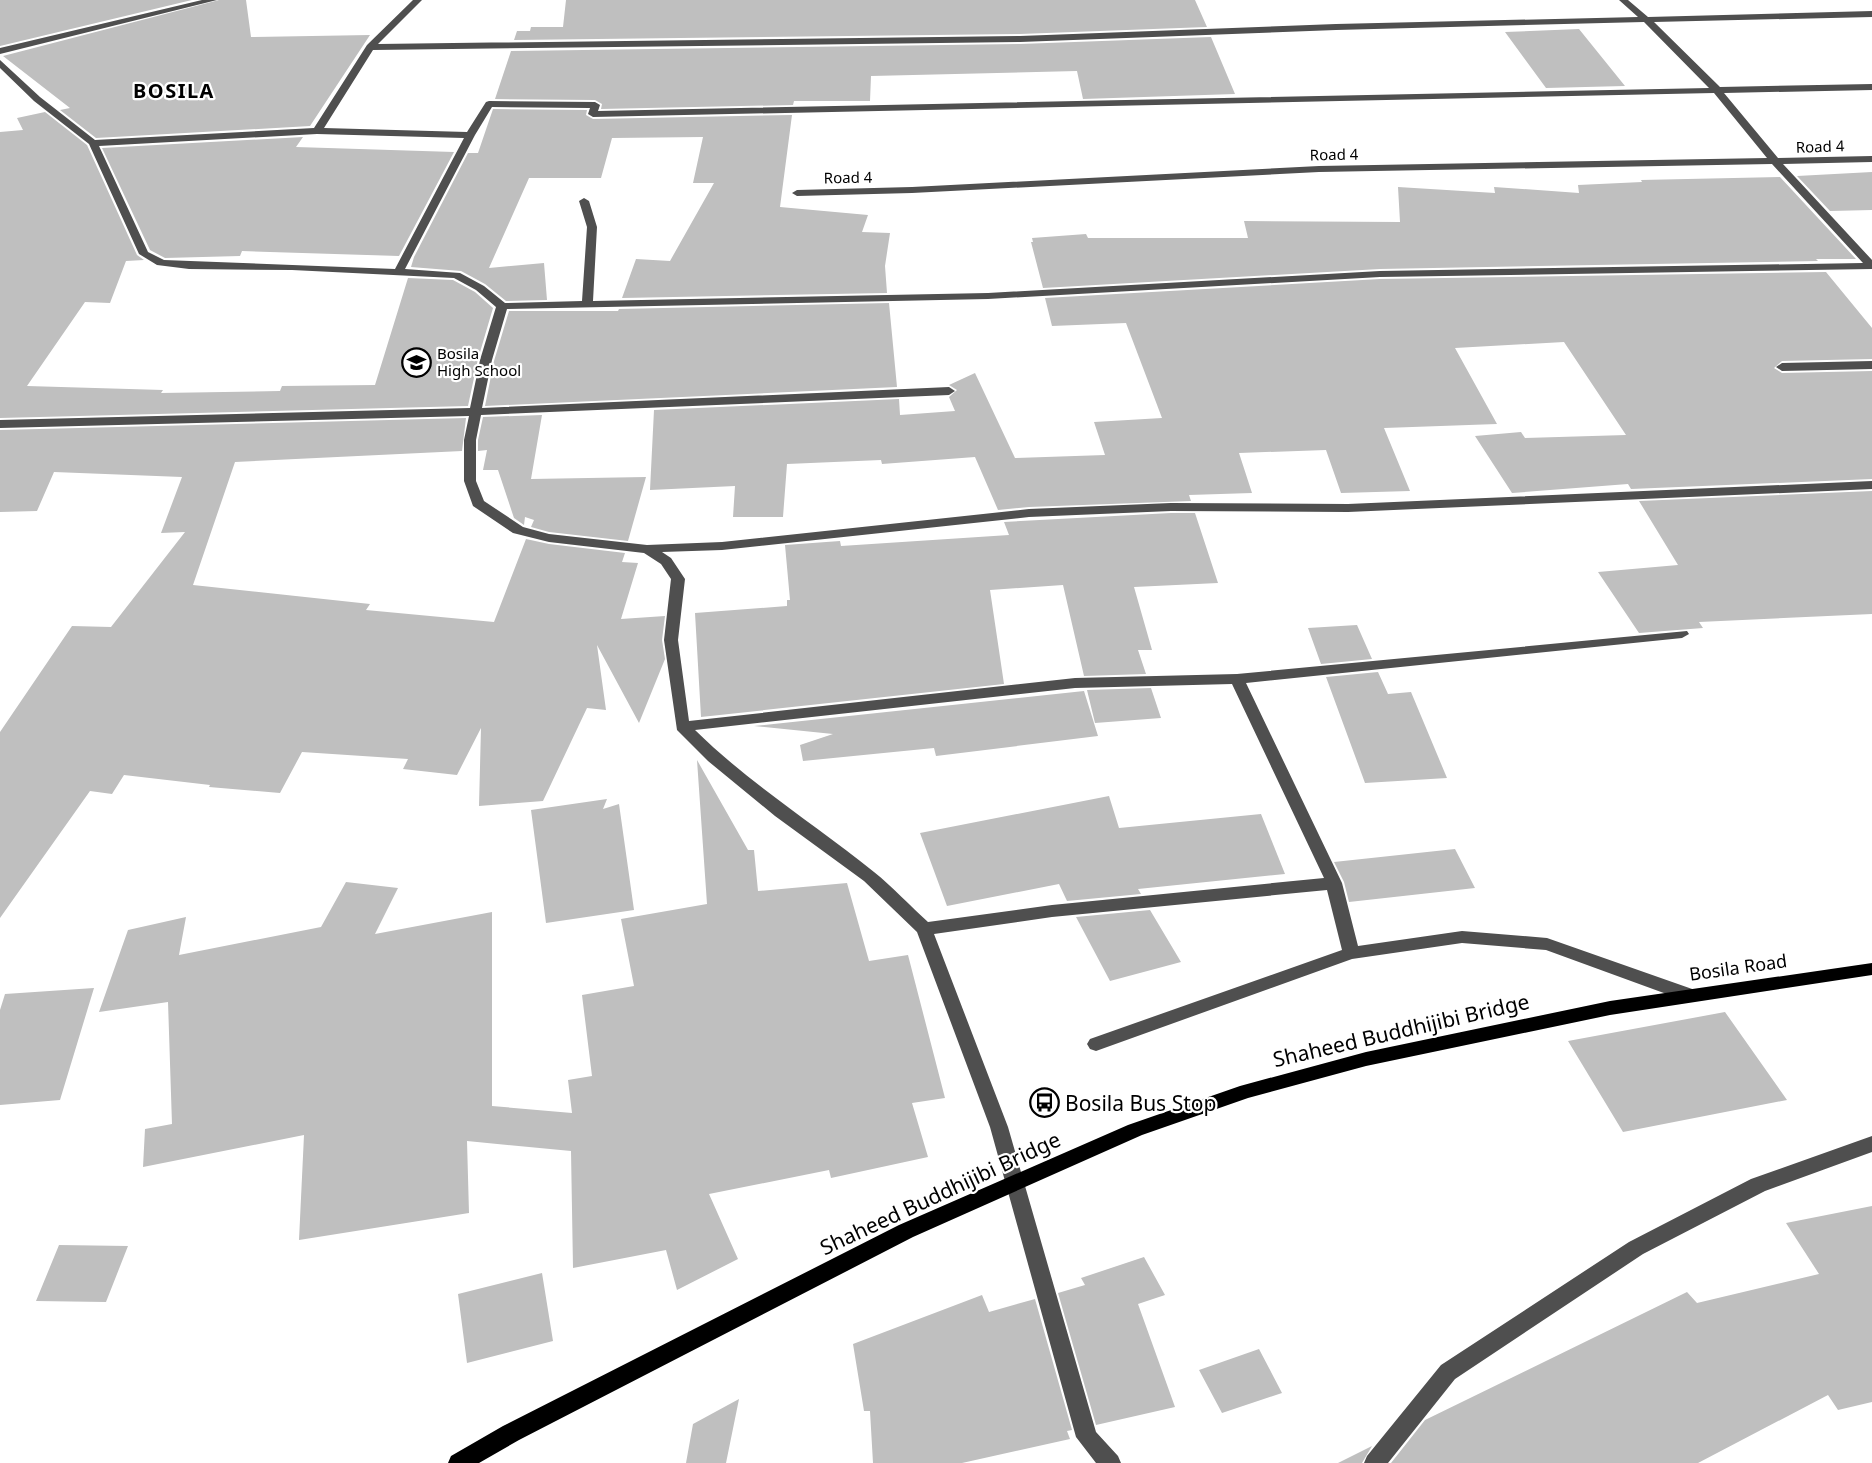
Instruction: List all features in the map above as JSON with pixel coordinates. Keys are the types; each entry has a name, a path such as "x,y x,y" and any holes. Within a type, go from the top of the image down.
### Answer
{"main road":[{"name":"Bosila Road","path":"1610,1008 1872,969"},
{"name":"Shaheed Buddhijibi Bridge","path":"459,1463 511,1432 906,1231 1135,1130 1246,1090 1344,1065 1610,1008"}],"street":[{"path":"0,51 213,0"},
{"path":"317,131 370,47 418,0"},
{"path":"1623,0 1648,21 1716,89 1776,162 1872,266"},
{"path":"370,47 1008,39 1336,27 1872,14"},
{"path":"0,63 37,99 93,143 144,254 161,262 189,266 399,271 456,276 480,288 502,306 988,296 1380,274 1872,266"},
{"path":"399,271 470,135 489,104 595,105 593,114 1872,87"},
{"path":"93,143 317,131 470,135"},
{"name":"Road 4","path":"797,193 912,190 1319,169 1872,159"},
{"path":"584,201 592,227 587,303"},
{"path":"502,306 474,412 470,440 470,481 478,503 518,530 549,538 647,549 722,546 1029,513 1171,507 1348,508 1872,485"},
{"path":"1782,367 1872,365"},
{"path":"0,424 474,412 949,391"},
{"path":"647,549 666,561 678,579 670,640 682,727 713,757 781,812 870,877 924,929 999,1127 1087,1437 1110,1463"},
{"path":"682,727 1075,683 1237,679 1682,634"},
{"path":"1237,679 1334,883 1351,953"},
{"path":"924,929 1052,911 1334,883"},
{"path":"1096,1044 1351,953 1462,937 1547,944 1689,995"},
{"path":"1375,1463 1448,1372 1636,1248 1758,1185 1872,1144"}],"building":[{"path":"0,0 192,0 0,46"},
{"path":"219,0 246,0 251,37 370,35 310,126 96,138 60,110 70,108 3,56"},
{"path":"566,0 1195,0 1207,27 1020,34 514,40 517,31 530,31 531,27 563,27"},
{"path":"1579,29 1625,86 1546,88 1505,32"},
{"path":"1211,37 1235,94 1083,99 1077,71 871,76 870,101 794,101 793,105 601,109 602,104 595,100 495,99 511,51 1020,44"},
{"path":"493,109 587,110 586,115 593,119 792,115 780,207 868,215 862,232 890,233 885,266 887,293 622,298 636,259 670,261 714,183 693,183 703,137 612,138 601,178 529,178 489,268 544,263 547,300 506,301 485,284 461,271 411,267 468,153 478,153"},
{"path":"45,112 87,145 137,255 144,260 126,261 110,303 85,302 27,386 163,390 161,393 280,391 282,386 375,385 408,278 453,280 475,292 493,308 478,359 468,406 0,418 0,132 23,130 17,118"},
{"path":"303,137 296,147 454,152 399,256 242,251 240,256 165,258 150,250 102,148"},
{"path":"1872,172 1872,210 1830,211 1797,176"},
{"path":"1780,177 1856,259 1380,269 1043,288 1031,242 1033,242 1032,238 1086,234 1088,238 1248,238 1244,221 1400,222 1398,187 1495,193 1494,187 1579,193 1578,185 1642,182 1641,180"},
{"path":"1826,272 1872,328 1872,359 1782,361 1774,368 1782,373 1872,371 1872,479 1631,489 1628,484 1512,493 1475,436 1521,432 1525,438 1626,435 1564,342 1455,348 1497,424 1384,428 1410,491 1341,493 1326,450 1239,453 1252,493 1189,495 1191,501 998,510 975,457 882,464 881,460 787,464 783,517 733,517 735,486 650,490 654,410 899,399 900,415 955,411 949,397 957,390 949,385 975,373 1015,458 1105,455 1094,422 1162,418 1126,323 1052,326 1045,298 1380,279"},
{"path":"889,303 897,387 485,406 494,361 509,311 618,311 619,309"},
{"path":"542,415 531,479 646,477 628,541 549,532 531,527 534,520 525,517 524,525 514,518 498,470 483,470 487,450 478,451 478,440 483,417"},
{"path":"466,418 462,451 235,462 193,585 370,604 366,610 494,622 526,539 625,553 622,562 638,563 621,619 665,616 662,640 665,659 639,723 597,645 606,710 587,708 543,801 479,806 481,728 457,775 403,769 408,759 302,752 280,793 209,787 210,785 124,775 112,794 90,791 0,918 0,732 72,626 111,627 185,532 161,533 182,477 54,472 37,511 0,512 0,430"},
{"path":"1872,491 1872,614 1699,622 1703,628 1639,633 1598,572 1678,565 1639,501"},
{"path":"1195,513 1218,583 1134,587 1152,650 1138,650 1146,674 1084,676 1063,585 990,590 1004,684 701,717 695,613 787,606 787,600 790,600 785,545 840,541 841,546 1009,535 1004,522"},
{"path":"1357,625 1372,659 1321,664 1308,628"},
{"path":"1378,672 1388,694 1411,692 1447,778 1365,783 1326,677"},
{"path":"1151,688 1161,718 1095,723 1087,690"},
{"path":"1084,691 1098,736 936,756 934,748 803,761 800,745 833,734 754,726"},
{"path":"697,760 748,850 754,850 758,891 847,883 869,961 908,955 945,1098 912,1103 928,1157 831,1178 829,1170 709,1194 738,1259 677,1290 666,1250 573,1268 571,1151 467,1141 469,1213 299,1240 304,1135 143,1167 145,1129 172,1124 168,1002 99,1012 128,930 186,917 179,955 321,927 346,882 398,888 375,934 492,912 492,1106 572,1113 568,1080 592,1076 582,995 634,986 621,919 707,904"},
{"path":"1109,796 1119,828 1261,814 1285,874 1138,889 1141,894 1067,901 1059,884 947,906 920,833"},
{"path":"607,799 603,809 619,804 634,910 546,923 531,810"},
{"path":"1455,849 1475,888 1349,902 1344,882 1334,862"},
{"path":"1150,910 1181,962 1110,981 1076,917"},
{"path":"94,988 60,1100 0,1105 0,1010 5,994"},
{"path":"1725,1012 1787,1100 1623,1132 1568,1041"},
{"path":"1872,1206 1872,1402 1838,1410 1828,1395 1698,1463 1391,1463 1425,1420 1687,1292 1697,1303 1819,1274 1786,1223"},
{"path":"59,1245 128,1246 106,1302 36,1301"},
{"path":"1144,1257 1165,1295 1138,1304 1175,1407 1096,1425 1058,1293 1085,1285 1081,1278"},
{"path":"542,1273 553,1341 467,1363 458,1294"},
{"path":"982,1295 989,1312 1035,1299 1072,1430 1067,1431 1070,1439 962,1463 873,1463 870,1411 864,1411 853,1344"},
{"path":"1259,1349 1282,1393 1222,1413 1199,1370"},
{"path":"739,1399 726,1463 686,1463 693,1424"},
{"path":"1372,1446 1362,1463 1338,1463"}],"place":[{"name":"Bosila High School","path":"416,362"},
{"name":"Bosila Bus Stop","path":"1044,1103"}],"district":[{"name":"BOSILA","path":"174,90"}]}
